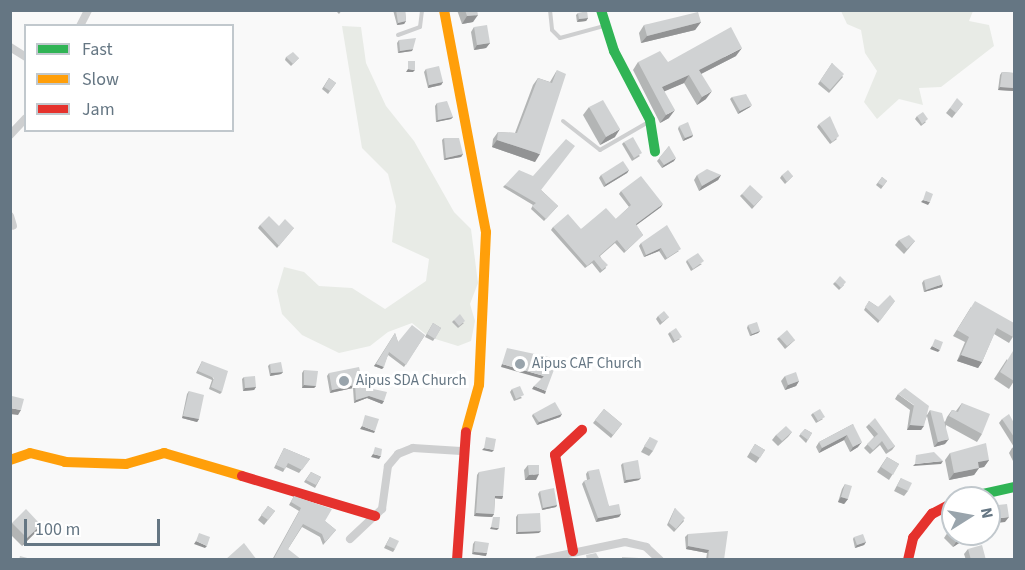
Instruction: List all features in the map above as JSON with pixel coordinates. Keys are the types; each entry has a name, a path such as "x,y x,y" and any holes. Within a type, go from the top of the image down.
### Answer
{"street":[{"path":"81,24 88,10"},
{"path":"444,10 486,232 478,385 461,451 457,560"},
{"path":"601,10 605,26 650,120 655,152"},
{"path":"10,47 24,56"},
{"path":"10,135 24,120"},
{"path":"10,216 13,226"},
{"path":"573,551 554,471 555,455 582,430"},
{"path":"350,539 382,509 388,466 398,454 413,448 461,451"},
{"path":"10,460 30,453 65,462 126,464 164,453 375,516"},
{"path":"908,560 913,538 932,514 941,509"},
{"path":"539,560 573,551 625,542 646,547 660,560"}],"lane":[{"path":"398,34 420,27 422,10"},
{"path":"550,10 552,30 560,38 605,26"},
{"path":"563,121 600,150 650,120"}],"shaded area":[{"path":"841,11 973,11 969,21 989,25 994,46 941,87 919,88 923,105 899,99 877,119 864,102 877,71 865,53 861,30 847,24"},
{"path":"342,26 361,27 366,63 386,106 414,141 454,212 471,229 478,283 470,304 475,321 471,341 458,346 429,337 412,323 388,332 370,346 339,353 302,335 282,314 277,291 284,267 304,272 319,286 352,288 385,309 426,281 429,259 392,242 396,206 388,174 362,148"}],"building":[{"path":"396,10 405,10 406,21 398,23"},
{"path":"465,10 477,10 478,15 467,16"},
{"path":"587,11 588,18 579,19 578,13"},
{"path":"698,12 701,22 647,36 644,25"},
{"path":"487,25 490,43 477,45 474,27"},
{"path":"731,27 742,48 699,70 712,91 702,97 689,75 662,87 675,110 666,115 638,62 660,51 668,62"},
{"path":"416,38 413,49 400,51 399,40"},
{"path":"293,52 299,58 293,64 286,57"},
{"path":"408,61 415,61 415,70 408,69"},
{"path":"832,63 844,74 830,90 820,81"},
{"path":"439,66 443,82 429,85 426,69"},
{"path":"557,70 566,74 540,154 497,140 498,132 517,133 538,78 552,83"},
{"path":"1002,72 1014,73 1014,88 1000,87"},
{"path":"329,78 336,83 330,91 324,87"},
{"path":"746,94 752,105 740,111 732,97"},
{"path":"957,98 963,104 956,113 950,108"},
{"path":"603,100 620,129 606,137 589,107"},
{"path":"447,101 453,117 438,120 437,103"},
{"path":"923,112 928,119 922,124 917,116"},
{"path":"830,116 839,136 832,142 819,124"},
{"path":"688,122 693,135 685,138 679,126"},
{"path":"633,137 642,153 634,158 624,142"},
{"path":"444,138 459,138 463,154 446,158"},
{"path":"566,139 575,146 541,190 558,206 546,219 532,206 536,203 505,185 519,170 533,176"},
{"path":"669,146 676,158 664,165 659,158"},
{"path":"623,161 629,170 606,184 601,175"},
{"path":"707,169 721,175 702,186 697,175"},
{"path":"788,170 793,176 787,182 782,175"},
{"path":"641,176 663,204 636,224 643,235 626,251 617,240 599,256 608,265 602,270 594,260 587,266 553,227 568,214 581,229 606,208 616,219 631,205 621,191"},
{"path":"882,177 887,181 883,186 878,183"},
{"path":"750,185 763,197 754,206 742,194"},
{"path":"926,191 933,194 930,202 923,200"},
{"path":"269,216 279,226 285,219 294,228 279,246 260,225"},
{"path":"667,225 681,249 667,258 661,248 646,255 641,243"},
{"path":"909,235 915,241 907,249 899,240"},
{"path":"698,253 704,261 693,269 687,260"},
{"path":"940,275 943,284 926,290 924,280"},
{"path":"840,276 846,282 841,288 835,282"},
{"path":"890,295 895,301 880,321 865,307 869,301 878,307"},
{"path":"975,301 1014,323 1013,337 997,328 982,362 961,355 969,337 957,330"},
{"path":"664,311 669,317 662,322 658,316"},
{"path":"460,314 465,321 459,326 454,320"},
{"path":"757,322 760,331 752,334 748,325"},
{"path":"433,323 441,328 435,339 427,334"},
{"path":"412,325 425,335 406,365 389,352 384,367 376,364 395,333 398,342"},
{"path":"676,328 682,337 675,341 670,332"},
{"path":"787,330 795,340 787,346 779,337"},
{"path":"935,339 943,342 940,350 932,346"},
{"path":"507,348 558,359 546,391 534,386 544,376 502,364"},
{"path":"1014,352 1014,381 1000,372"},
{"path":"202,361 228,371 222,392 211,387 214,378 198,371"},
{"path":"281,362 283,372 271,373 270,364"},
{"path":"359,367 364,387 387,392 384,401 369,396 356,400 355,385 332,390 329,373"},
{"path":"304,370 318,371 316,386 304,385"},
{"path":"796,372 799,381 788,385 785,376"},
{"path":"255,376 256,387 245,388 244,377"},
{"path":"520,386 524,395 516,399 512,389"},
{"path":"905,388 929,406 924,426 910,425 914,405 898,394"},
{"path":"189,391 204,395 199,419 183,416"},
{"path":"12,396 24,399 21,410 10,408"},
{"path":"555,402 562,414 539,422 533,414"},
{"path":"962,403 990,414 982,434 949,416 952,410 958,412"},
{"path":"604,409 622,424 613,435 595,420"},
{"path":"820,409 825,417 818,421 813,413"},
{"path":"930,410 942,413 949,439 938,442"},
{"path":"1009,414 1014,423 1014,437 1002,419"},
{"path":"365,415 379,419 375,431 362,426"},
{"path":"875,418 895,446 888,450 882,441 873,450 867,444 878,434 869,424"},
{"path":"853,424 862,442 853,447 847,435 822,448 819,442"},
{"path":"786,426 792,432 782,441 776,435"},
{"path":"805,429 812,433 808,440 800,434"},
{"path":"486,437 496,439 494,450 484,448"},
{"path":"650,437 658,441 653,451 644,446"},
{"path":"986,443 989,460 978,462 979,468 954,473 950,453"},
{"path":"755,444 765,450 760,458 750,452"},
{"path":"375,447 382,449 381,456 373,454"},
{"path":"284,448 310,459 302,470 288,463 285,469 276,465"},
{"path":"934,452 943,461 915,464 916,455"},
{"path":"887,457 899,464 893,475 881,467"},
{"path":"638,460 641,478 626,480 623,463"},
{"path":"528,465 539,465 539,474 529,475"},
{"path":"505,467 503,496 495,496 494,514 476,513 479,472"},
{"path":"599,469 609,506 619,504 621,514 598,518 584,481 590,479 588,471"},
{"path":"311,472 321,477 316,485 306,480"},
{"path":"901,478 912,483 908,491 897,486"},
{"path":"845,484 852,486 848,499 841,497"},
{"path":"554,488 557,505 543,508 540,491"},
{"path":"294,496 332,509 325,521 336,530 325,542 322,534 303,524 288,549 302,560 273,560 301,508 291,502"},
{"path":"1007,504 1009,517 1001,518 1001,505"},
{"path":"268,506 275,511 268,520 261,515"},
{"path":"675,508 685,518 676,529 669,523"},
{"path":"26,509 41,525 27,538 12,523"},
{"path":"540,513 541,531 518,532 518,514"},
{"path":"493,517 500,517 499,528 491,527"},
{"path":"728,531 724,560 708,560 709,550 688,546 688,534"},
{"path":"199,533 210,537 207,546 196,541"},
{"path":"863,534 866,542 857,545 854,537"},
{"path":"390,537 399,541 395,549 386,545"},
{"path":"475,541 489,543 487,553 474,552"},
{"path":"244,543 257,560 225,560"},
{"path":"982,546 986,560 971,560 968,549"},
{"path":"596,553 600,560 587,560 586,555"},
{"path":"20,556 31,559 31,560 19,560"},
{"path":"622,557 639,558 639,560 622,560"}],"traffic: fast":[{"path":"601,10 614,51 650,120 655,152"},
{"path":"1001,490 1014,487"}],"traffic: slow":[{"path":"444,10 486,232 479,385 466,432"},
{"path":"10,460 30,453 65,462 126,464 164,453 242,476"}],"traffic: jam":[{"path":"573,551 555,455 582,430"},
{"path":"457,560 466,432"},
{"path":"242,476 375,516"},
{"path":"908,560 913,538 932,514 941,509"}],"place":[{"name":"Aipus CAF Church","path":"520,364"},
{"name":"Aipus SDA Church","path":"344,381"}]}
